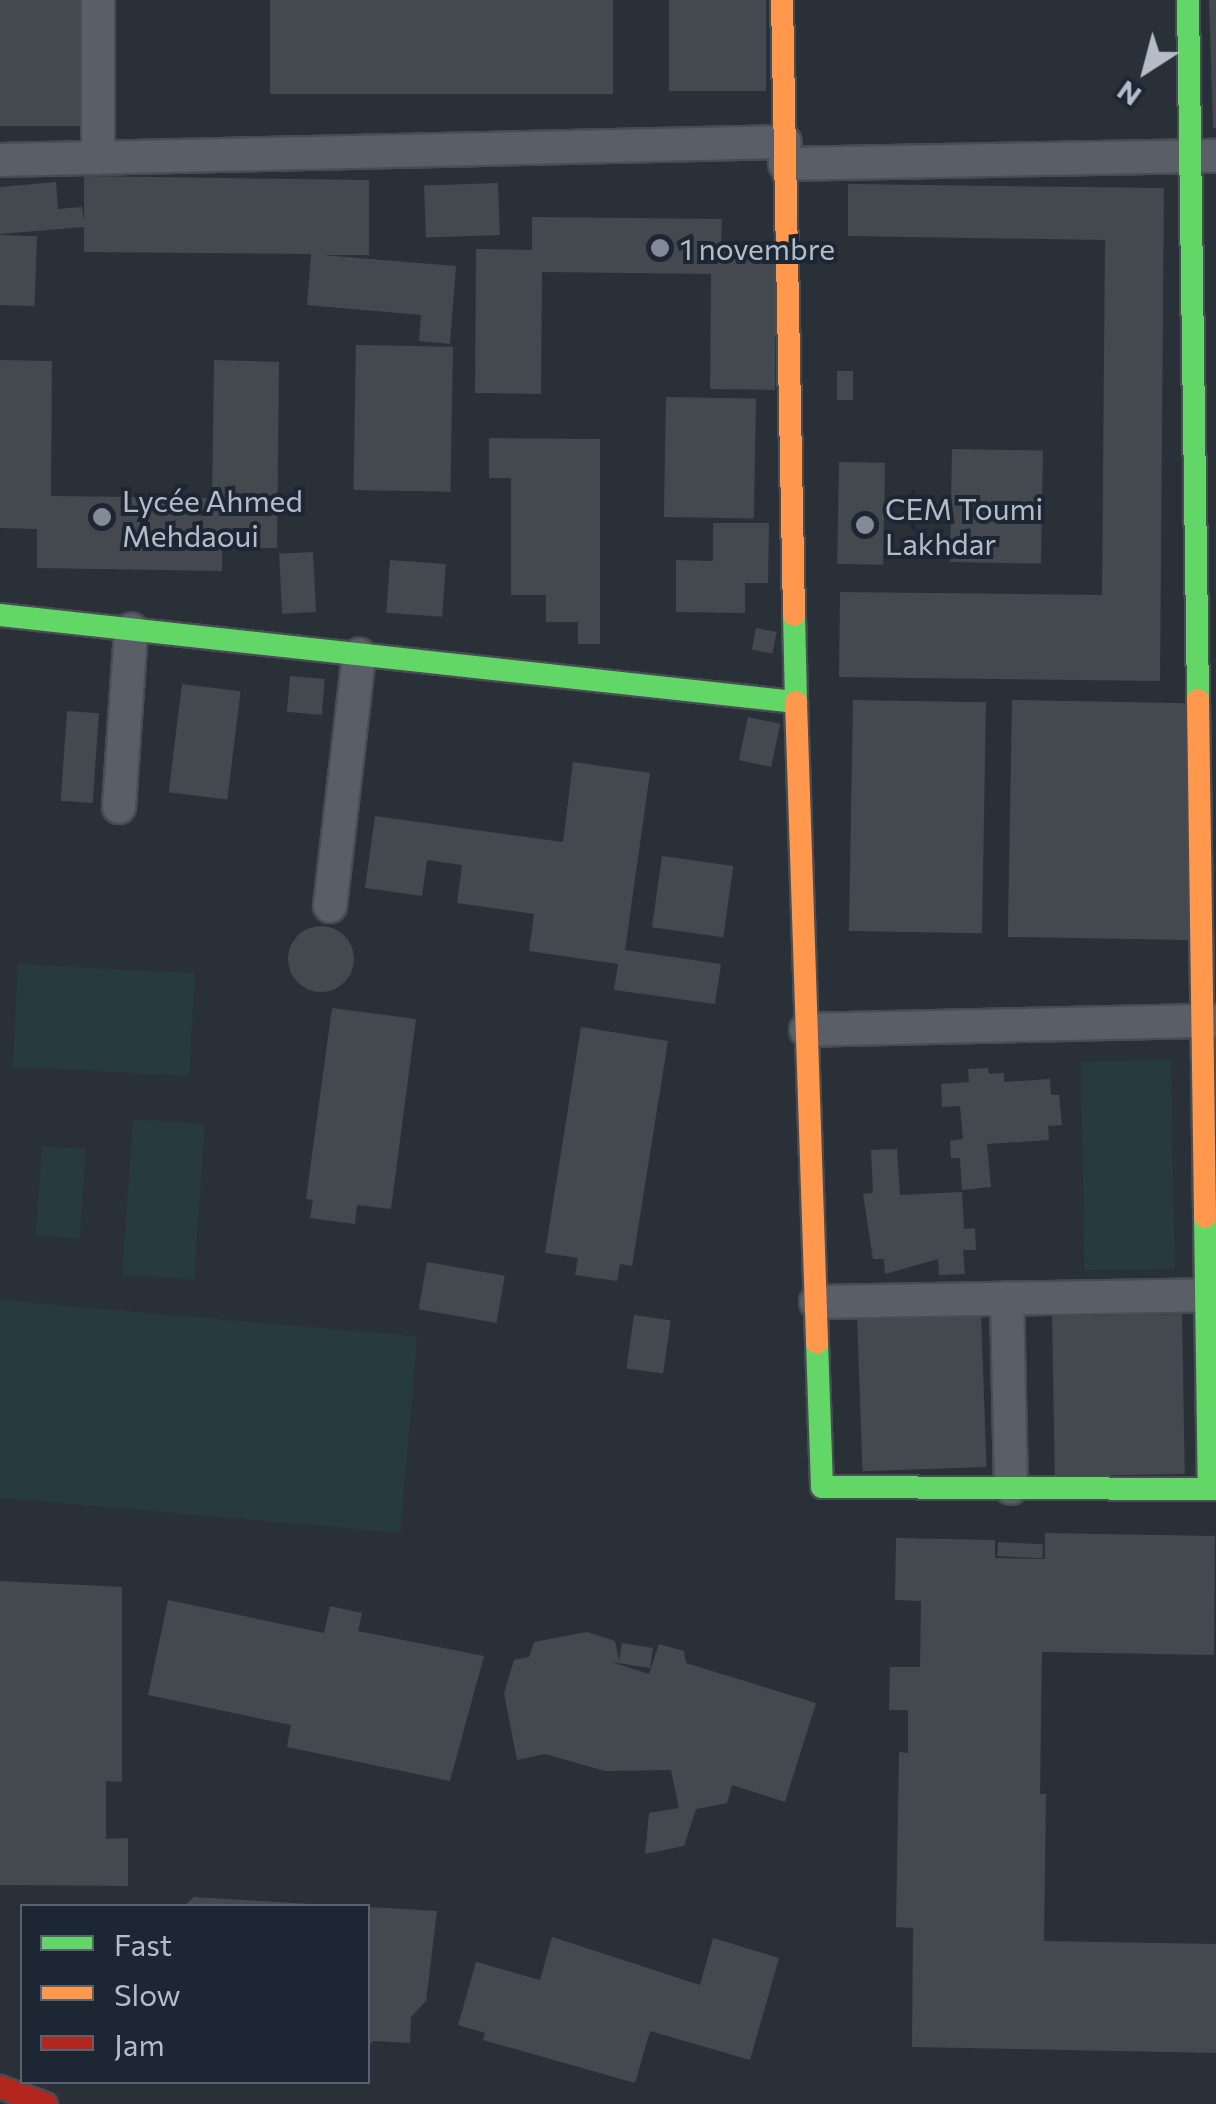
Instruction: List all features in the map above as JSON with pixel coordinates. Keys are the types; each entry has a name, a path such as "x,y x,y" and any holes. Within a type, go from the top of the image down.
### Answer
{"street":[{"path":"98,0 98,158"},
{"path":"782,0 796,702 822,1487 1212,1489 1205,1295 1210,1254 1201,156 1188,0"},
{"path":"0,160 785,153 1201,156"},
{"path":"0,615 796,702"},
{"path":"119,807 131,630"},
{"path":"330,906 358,655"},
{"path":"806,1030 1207,1021"},
{"path":"816,1302 1205,1295"},
{"path":"1007,1298 1011,1488"},
{"path":"0,2087 46,2104"}],"green space":[{"path":"18,964 195,973 189,1076 13,1067"},
{"path":"1171,1060 1175,1269 1085,1271 1081,1062"},
{"path":"133,1119 205,1124 194,1280 122,1275"},
{"path":"42,1146 86,1149 80,1239 36,1236"},
{"path":"0,1300 417,1337 400,1533 0,1498"}],"building":[{"path":"0,0 80,0 80,126 0,126"},
{"path":"270,0 613,0 613,94 270,94"},
{"path":"669,0 766,0 766,91 669,91"},
{"path":"1209,0 1216,0 1216,128 1213,128"},
{"path":"84,176 369,180 369,255 322,255 456,266 450,344 419,341 421,315 307,305 311,254 84,252 84,227 0,234 0,187 56,182 58,209 82,207 84,222"},
{"path":"498,183 500,235 426,238 424,186"},
{"path":"848,184 1164,188 1160,681 839,677 840,592 1102,595 1105,240 848,236"},
{"path":"532,217 722,219 721,249 776,249 775,390 710,389 711,274 542,272 541,394 475,393 476,249 532,250"},
{"path":"0,235 37,236 35,306 0,305"},
{"path":"356,345 453,347 450,492 353,490"},
{"path":"0,360 52,361 51,496 212,498 214,360 279,362 277,548 222,548 222,571 37,568 37,529 0,528"},
{"path":"837,371 853,371 853,400 837,400"},
{"path":"666,397 756,399 754,519 664,517"},
{"path":"489,438 600,439 600,644 578,644 578,622 546,622 546,595 511,595 511,478 489,478"},
{"path":"952,449 1043,451 1041,564 950,562"},
{"path":"839,462 885,463 883,565 837,564"},
{"path":"713,523 769,523 768,583 745,583 745,613 676,612 676,560 713,561"},
{"path":"313,552 316,612 282,614 279,554"},
{"path":"390,560 446,564 442,617 386,613"},
{"path":"756,628 777,632 772,654 752,650"},
{"path":"290,676 325,679 322,715 287,712"},
{"path":"182,684 241,691 227,799 169,792"},
{"path":"853,700 986,702 982,933 849,931"},
{"path":"1012,700 1193,703 1189,940 1008,937"},
{"path":"67,711 99,713 93,803 61,801"},
{"path":"748,717 780,724 771,767 739,760"},
{"path":"573,762 650,773 625,950 721,964 715,1004 614,990 618,964 529,951 534,914 457,903 462,865 427,860 422,896 365,888 375,816 563,842"},
{"path":"662,856 733,866 723,937 652,927"},
{"path":"321,926 344,936 354,959 344,982 321,992 298,982 288,959 298,936"},
{"path":"332,1008 416,1019 391,1209 357,1205 355,1224 310,1218 313,1200 306,1199"},
{"path":"581,1027 668,1041 632,1266 620,1264 617,1281 575,1275 578,1258 545,1253"},
{"path":"988,1068 989,1074 1004,1073 1004,1082 1050,1079 1051,1095 1059,1095 1062,1125 1048,1126 1049,1140 987,1144 991,1187 962,1190 960,1158 951,1158 950,1141 963,1139 960,1106 942,1107 941,1084 969,1082 968,1069"},
{"path":"897,1149 900,1195 962,1192 964,1229 975,1228 976,1250 963,1250 965,1274 939,1275 938,1259 885,1274 884,1259 873,1259 863,1194 873,1193 871,1150"},
{"path":"427,1262 505,1276 496,1323 419,1309"},
{"path":"981,1312 986,1467 862,1471 857,1316"},
{"path":"1182,1314 1185,1474 1055,1476 1052,1316"},
{"path":"634,1315 671,1320 663,1374 626,1368"},
{"path":"1045,1533 1215,1536 1214,1655 1042,1652 1040,1794 1046,1794 1044,1941 1216,1944 1216,2053 912,2047 913,1928 896,1927 899,1752 908,1753 908,1710 889,1710 890,1667 920,1667 921,1601 895,1600 896,1538 995,1540 995,1558 1045,1559"},
{"path":"998,1542 1043,1544 1042,1558 997,1556"},
{"path":"0,1581 122,1587 122,1782 106,1781 106,1839 128,1838 128,1886 0,1885"},
{"path":"168,1600 324,1633 330,1606 362,1613 358,1631 484,1656 450,1781 287,1747 291,1725 148,1695"},
{"path":"587,1632 615,1641 619,1661 622,1643 653,1648 650,1668 611,1662 649,1674 659,1644 684,1651 686,1663 816,1703 785,1802 732,1785 727,1803 696,1809 684,1846 645,1854 649,1813 679,1808 671,1770 605,1771 545,1754 517,1760 504,1693 514,1660 529,1657 534,1642"},
{"path":"194,1897 311,1904 186,1904"},
{"path":"370,1907 437,1911 426,2001 411,2017 410,2043 373,2041 370,2045"},
{"path":"552,1937 700,1985 713,1938 779,1958 750,2060 650,2031 635,2083 483,2040 485,2033 458,2025 476,1962 540,1980"}],"traffic: fast":[{"path":"1188,0 1198,700"},
{"path":"0,615 796,702 794,615"},
{"path":"1205,1217 1209,1489"},
{"path":"817,1343 822,1487 1216,1489"}],"traffic: slow":[{"path":"782,0 794,615"},
{"path":"1198,700 1205,1217"},
{"path":"796,702 817,1343"}],"traffic: jam":[{"path":"0,2087 46,2104"}],"place":[{"name":"1 novembre","path":"660,248"},
{"name":"Lycée Ahmed Mehdaoui","path":"102,517"},
{"name":"CEM Toumi Lakhdar","path":"865,525"}]}
